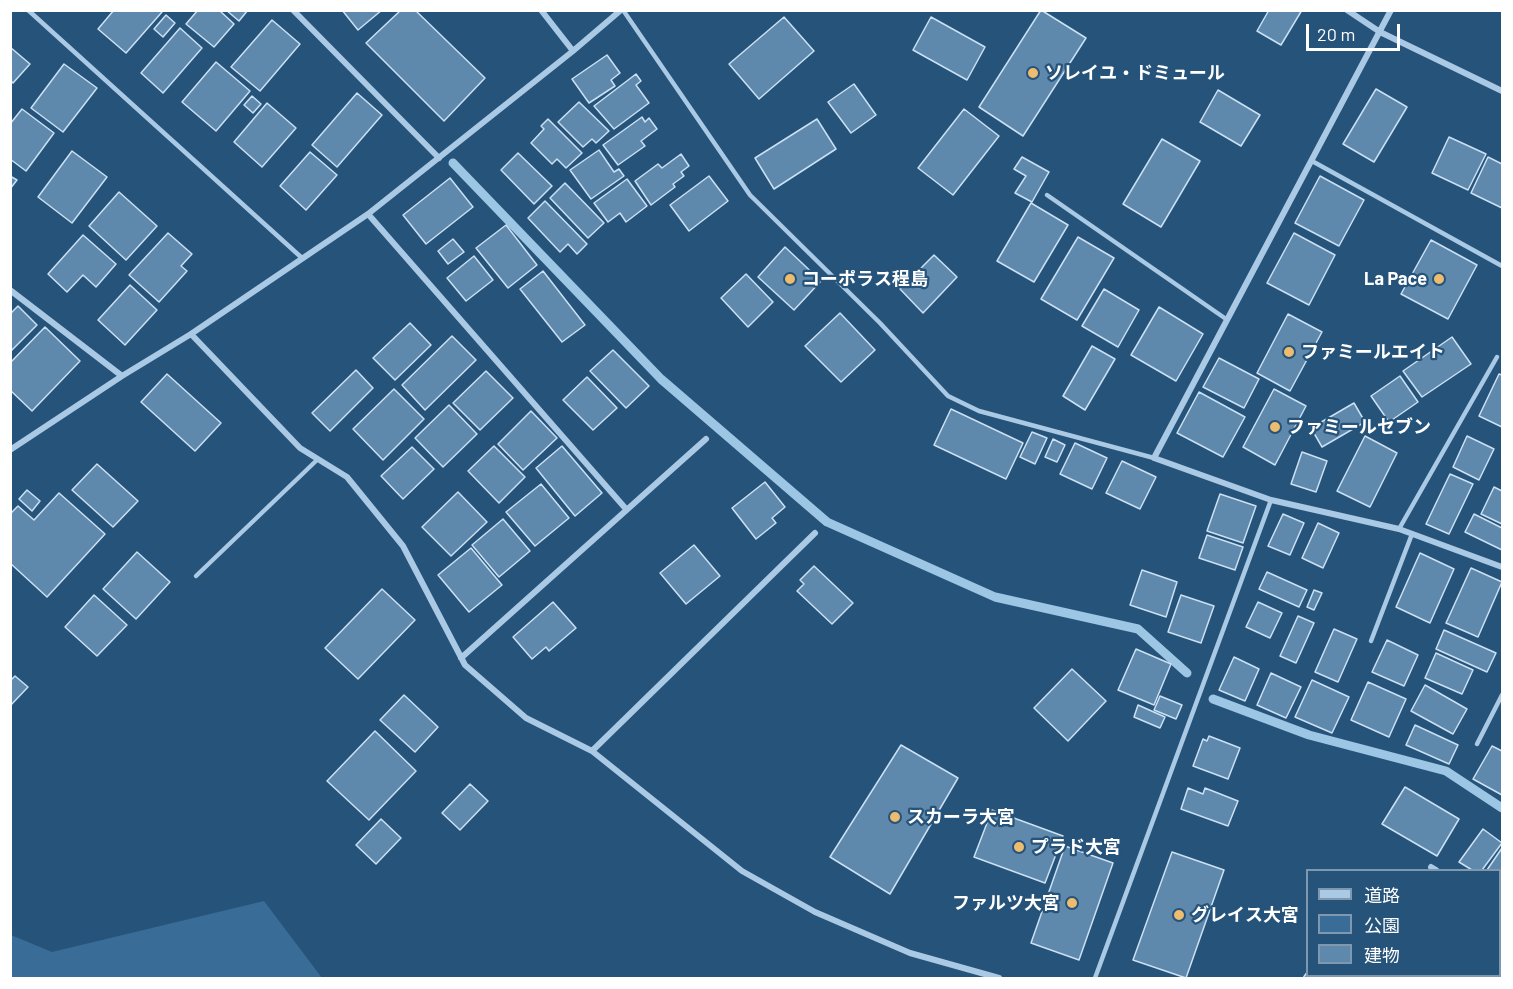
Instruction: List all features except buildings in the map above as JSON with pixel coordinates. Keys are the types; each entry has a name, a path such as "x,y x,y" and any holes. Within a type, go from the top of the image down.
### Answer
{"street":[{"path":"293,10 439,158"},
{"path":"541,10 573,51"},
{"path":"10,450 122,376 191,334 368,214 622,10"},
{"path":"1347,10 1380,32 1503,91"},
{"path":"1391,10 1226,319 1155,458 1271,500 1399,529 1503,567"},
{"path":"368,214 626,509"},
{"path":"10,290 122,376"},
{"path":"191,334 300,448 347,477 403,546 465,665 526,718 592,751 742,871 816,912 910,953 999,978"},
{"path":"461,658 706,439"},
{"path":"592,751 815,533"}],"lane":[{"path":"28,10 302,258"},
{"path":"622,10 750,195 880,323 948,396 979,411 1155,458"},
{"path":"1312,161 1503,266"},
{"path":"1047,195 1226,319"},
{"path":"1399,529 1497,357"},
{"path":"196,576 318,459"},
{"path":"1095,978 1271,500"},
{"path":"1371,641 1412,534"},
{"path":"1477,744 1503,695"}],"green space":[{"path":"264,901 322,978 11,978 11,935 52,952"}],"waterway":[{"path":"453,163 661,379 827,522 995,597 1138,629 1187,673"},
{"path":"1213,699 1309,735 1446,771 1502,808"}],"place":[{"name":"ソレイユ・ドミュール","path":"1033,73"},
{"name":"コーポラス程島","path":"790,279"},
{"name":"La Pace","path":"1439,279"},
{"name":"ファミールエイト","path":"1289,352"},
{"name":"ファミールセブン","path":"1275,427"},
{"name":"スカーラ大宮","path":"895,817"},
{"name":"プラド大宮","path":"1019,847"},
{"name":"ファルツ大宮","path":"1072,903"},
{"name":"グレイス大宮","path":"1179,915"}]}
